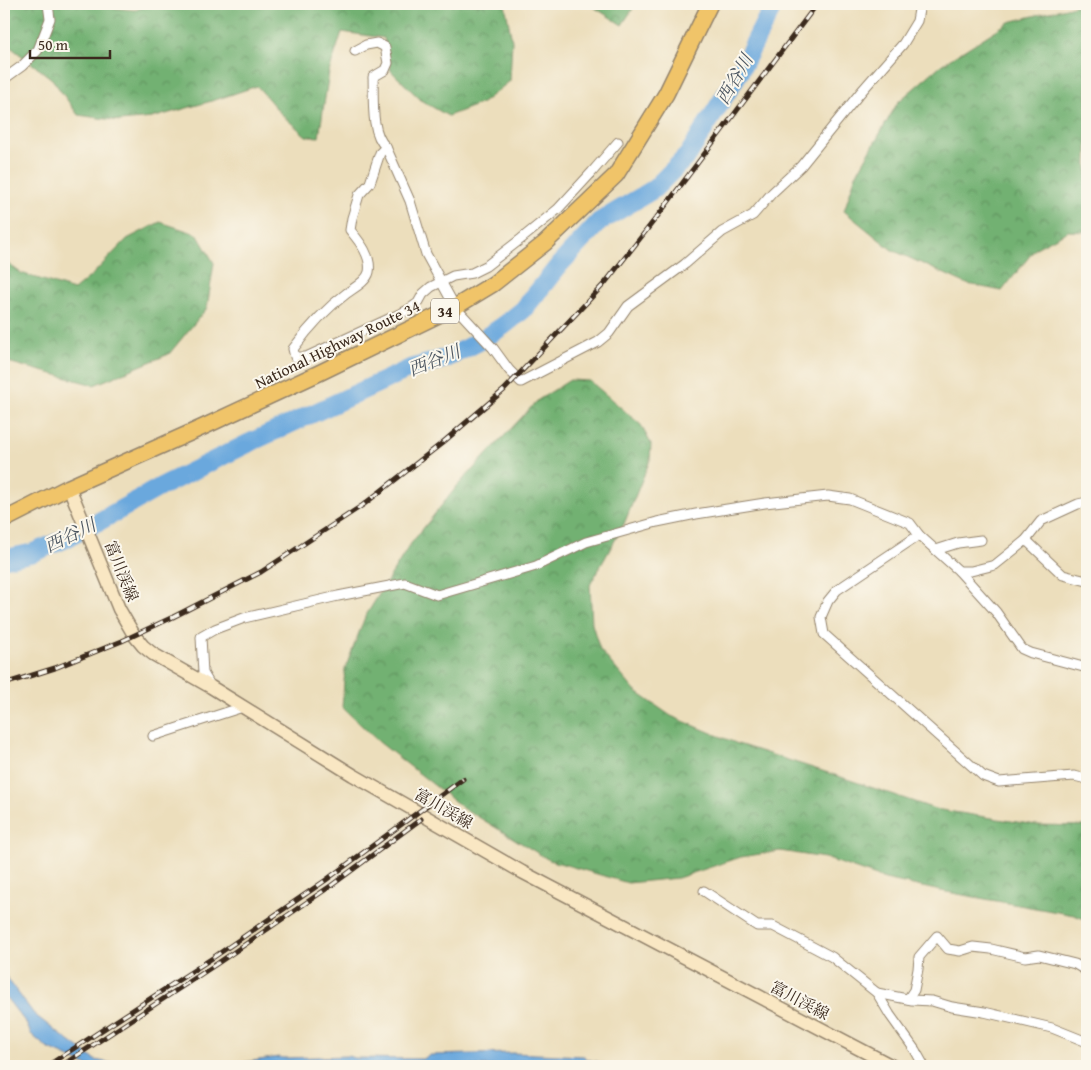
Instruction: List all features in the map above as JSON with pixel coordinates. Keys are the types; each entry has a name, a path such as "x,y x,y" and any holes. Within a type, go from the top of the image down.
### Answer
{"highway":[{"name":"National Highway Route 34","path":"4,520 69,487 328,369 454,307 493,284 545,243 616,175 666,94 710,4"}],"main road":[{"name":"富川渓線","path":"69,487 119,609 143,646 153,654 212,687 353,775 522,872 892,1066"}],"street":[{"path":"4,79 22,66 38,50 50,19 48,4"},
{"path":"355,51 366,45 377,43 385,47 388,63 385,70 373,77 374,116 377,133 382,143 386,146 410,201 426,254 454,307 493,348 502,363 521,382 598,342 609,332 628,306 685,264 722,232 753,214 801,166 860,93 903,44 916,21 920,4"},
{"path":"386,146 380,153 370,183 359,195 350,230 366,252 369,272 364,280 330,305 308,329 293,349 295,357 306,357 408,310 418,303 431,286 440,281 453,276 472,273 486,266 558,209 618,142"},
{"path":"212,687 202,673 201,637 215,629 244,618 338,596 406,583 437,595 536,566 586,542 657,522 765,503 828,496 850,498 910,523 919,535 959,571 996,612 1022,649 1087,668"},
{"path":"959,571 971,571 995,565 1026,540 1041,521 1078,504 1087,502"},
{"path":"919,535 837,590 828,601 820,617 824,634 983,776 999,782 1074,776 1087,778"},
{"path":"936,550 958,543 980,540"},
{"path":"1026,540 1063,575 1087,582"},
{"path":"153,736 244,707"},
{"path":"704,891 757,926 773,926 832,958 877,994 924,1066"},
{"path":"908,1000 914,990 919,957 937,936 948,949 960,951 973,947 1025,957 1039,955 1075,964 1086,970 1087,975"},
{"path":"877,994 908,1000 932,1001 952,1007 984,1012 1052,1028 1087,1042"}],"green space":[{"path":"4,4 98,4 102,7 135,10 154,4 505,4 512,41 510,81 482,103 448,116 422,101 391,71 384,38 342,32 329,72 319,137 306,136 282,115 257,86 152,118 120,121 78,115 52,79 4,42"},
{"path":"589,4 636,4 622,25"},
{"path":"1082,4 1087,5 1087,232 1068,231 1036,248 1002,291 967,284 892,250 844,211 855,177 898,102 941,65 1009,22"},
{"path":"160,222 197,234 214,263 207,308 169,354 94,385 4,361 4,261 21,273 74,290 92,275 127,239"},
{"path":"570,380 590,381 641,425 651,444 650,460 624,524 590,585 592,624 600,650 635,691 671,716 738,744 935,809 1036,825 1087,826 1087,920 1074,915 885,879 825,858 780,851 741,857 678,878 628,883 549,860 462,807 379,742 342,707 345,669 365,617 409,546 458,485 538,400"}],"water":[{"path":"4,974 34,1014 57,1032 95,1060 127,1066 88,1066 47,1048 31,1034 26,1023 4,995"},
{"path":"513,1053 584,1056 586,1059 614,1066 231,1066 231,1063 244,1063 279,1057 348,1056 354,1058 423,1059 430,1055"}],"waterway":[{"name":"西谷川","path":"4,559 32,553 63,540 162,486 249,443 409,369 447,358 480,341 503,326 523,310 560,264 599,222 654,189 688,155 739,73 774,4"}],"railway":[{"path":"4,684 55,668 122,641 261,572 363,505 441,444 504,390 605,283 817,4"},
{"path":"47,1066 214,957 326,880 463,779"},
{"path":"61,1066 218,963 332,885 421,819"}]}
